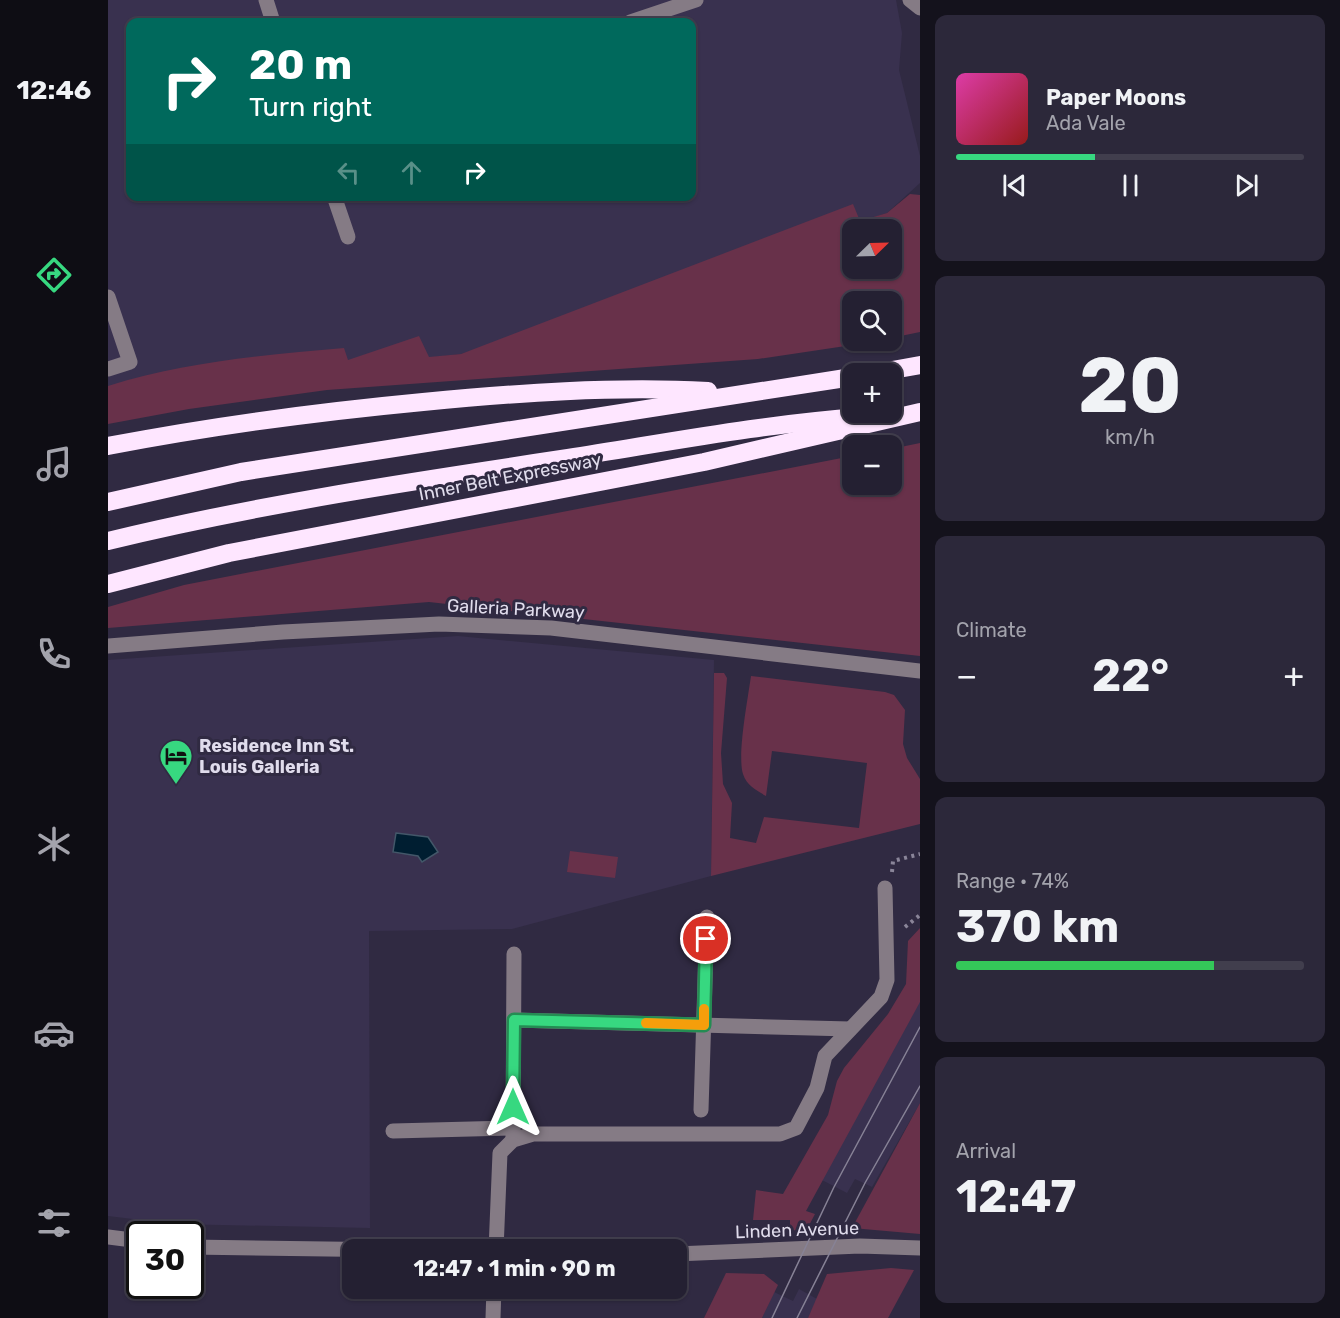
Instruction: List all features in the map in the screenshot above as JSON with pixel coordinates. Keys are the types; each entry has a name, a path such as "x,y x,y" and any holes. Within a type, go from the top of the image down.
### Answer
{"highway":[{"path":"902,368 920,365"},
{"path":"108,502 241,472 842,379"},
{"path":"108,446 251,421 464,398 609,389 746,393"},
{"path":"108,541 254,508 420,480 764,427 914,413"},
{"name":"Inner Belt Expressway","path":"108,584 229,553 704,462 914,413"}],"street":[{"path":"266,0 272,18"},
{"path":"642,18 696,0"},
{"path":"910,0 920,8"},
{"path":"336,201 348,237"},
{"path":"108,297 130,362 108,369"},
{"name":"Galleria Parkway","path":"108,646 283,632 450,625 551,628 920,671"},
{"path":"393,1131 513,1134 780,1134 796,1128 817,1088 825,1056 881,997 887,980 885,888"},
{"path":"701,1110 707,917"},
{"path":"496,1239 500,1153 513,1134 514,954"},
{"path":"514,1020 850,1029"},
{"path":"108,1237 126,1239"},
{"name":"Linden Avenue","path":"687,1254 860,1246 920,1248"},
{"path":"204,1247 342,1249"},
{"path":"493,1318 494,1299"}],"path":[{"path":"902,859 920,854"}],"shaded area":[{"path":"108,0 896,0 902,33 899,70 920,156 920,183 887,213 869,219 842,219 842,228 461,354 227,381 108,409"},
{"path":"910,194 920,195 920,332 902,336 902,291 842,291 842,347 758,359 327,390 189,409 108,424 108,386 195,365 284,354 344,348 348,360 419,336 429,357 461,354 853,204 859,219 842,219 842,279 902,279 902,219 867,219 887,213"},
{"path":"920,443 920,656 429,602 108,628 108,607 184,585 842,458 842,495 902,495 902,447"},
{"path":"458,636 714,660 711,876 512,929 369,931 370,1228 204,1225 204,1221 150,1221 108,1216 108,660"},
{"path":"714,673 724,673 727,678 721,753 723,784 732,803 730,838 756,843 764,817 859,828 867,763 772,751 766,796 747,782 741,765 741,754 751,676 894,695 905,710 903,744 907,758 920,779 920,824 711,876"},
{"path":"570,851 618,857 615,878 567,872"},
{"path":"920,928 920,1002 806,1211 815,1214 806,1231 790,1230 790,1220 753,1220 756,1190 783,1194 828,1115 837,1081 844,1068 888,1014 906,984 908,941"},
{"path":"920,1001 920,1103 872,1187 855,1179 847,1193 822,1180"},
{"path":"920,1103 920,1234 852,1228"},
{"path":"891,1268 914,1270 888,1318 808,1318 827,1274"},
{"path":"726,1273 764,1274 778,1285 762,1318 704,1318"},
{"path":"799,1289 817,1299 808,1318 762,1318 774,1292 793,1301"}],"water":[{"path":"396,833 428,837 438,852 422,862 418,856 393,852"}],"tram line":[{"path":"772,1318 834,1187 920,1027"},
{"path":"797,1318 865,1183 920,1086"}],"slow traffic":[{"path":"646,1023 704,1025 704,1009"}],"place":[{"name":"Residence Inn St. Louis Galleria","path":"176,785"}],"route":[{"path":"513,1107 514,1020 704,1025 706,939"}]}
